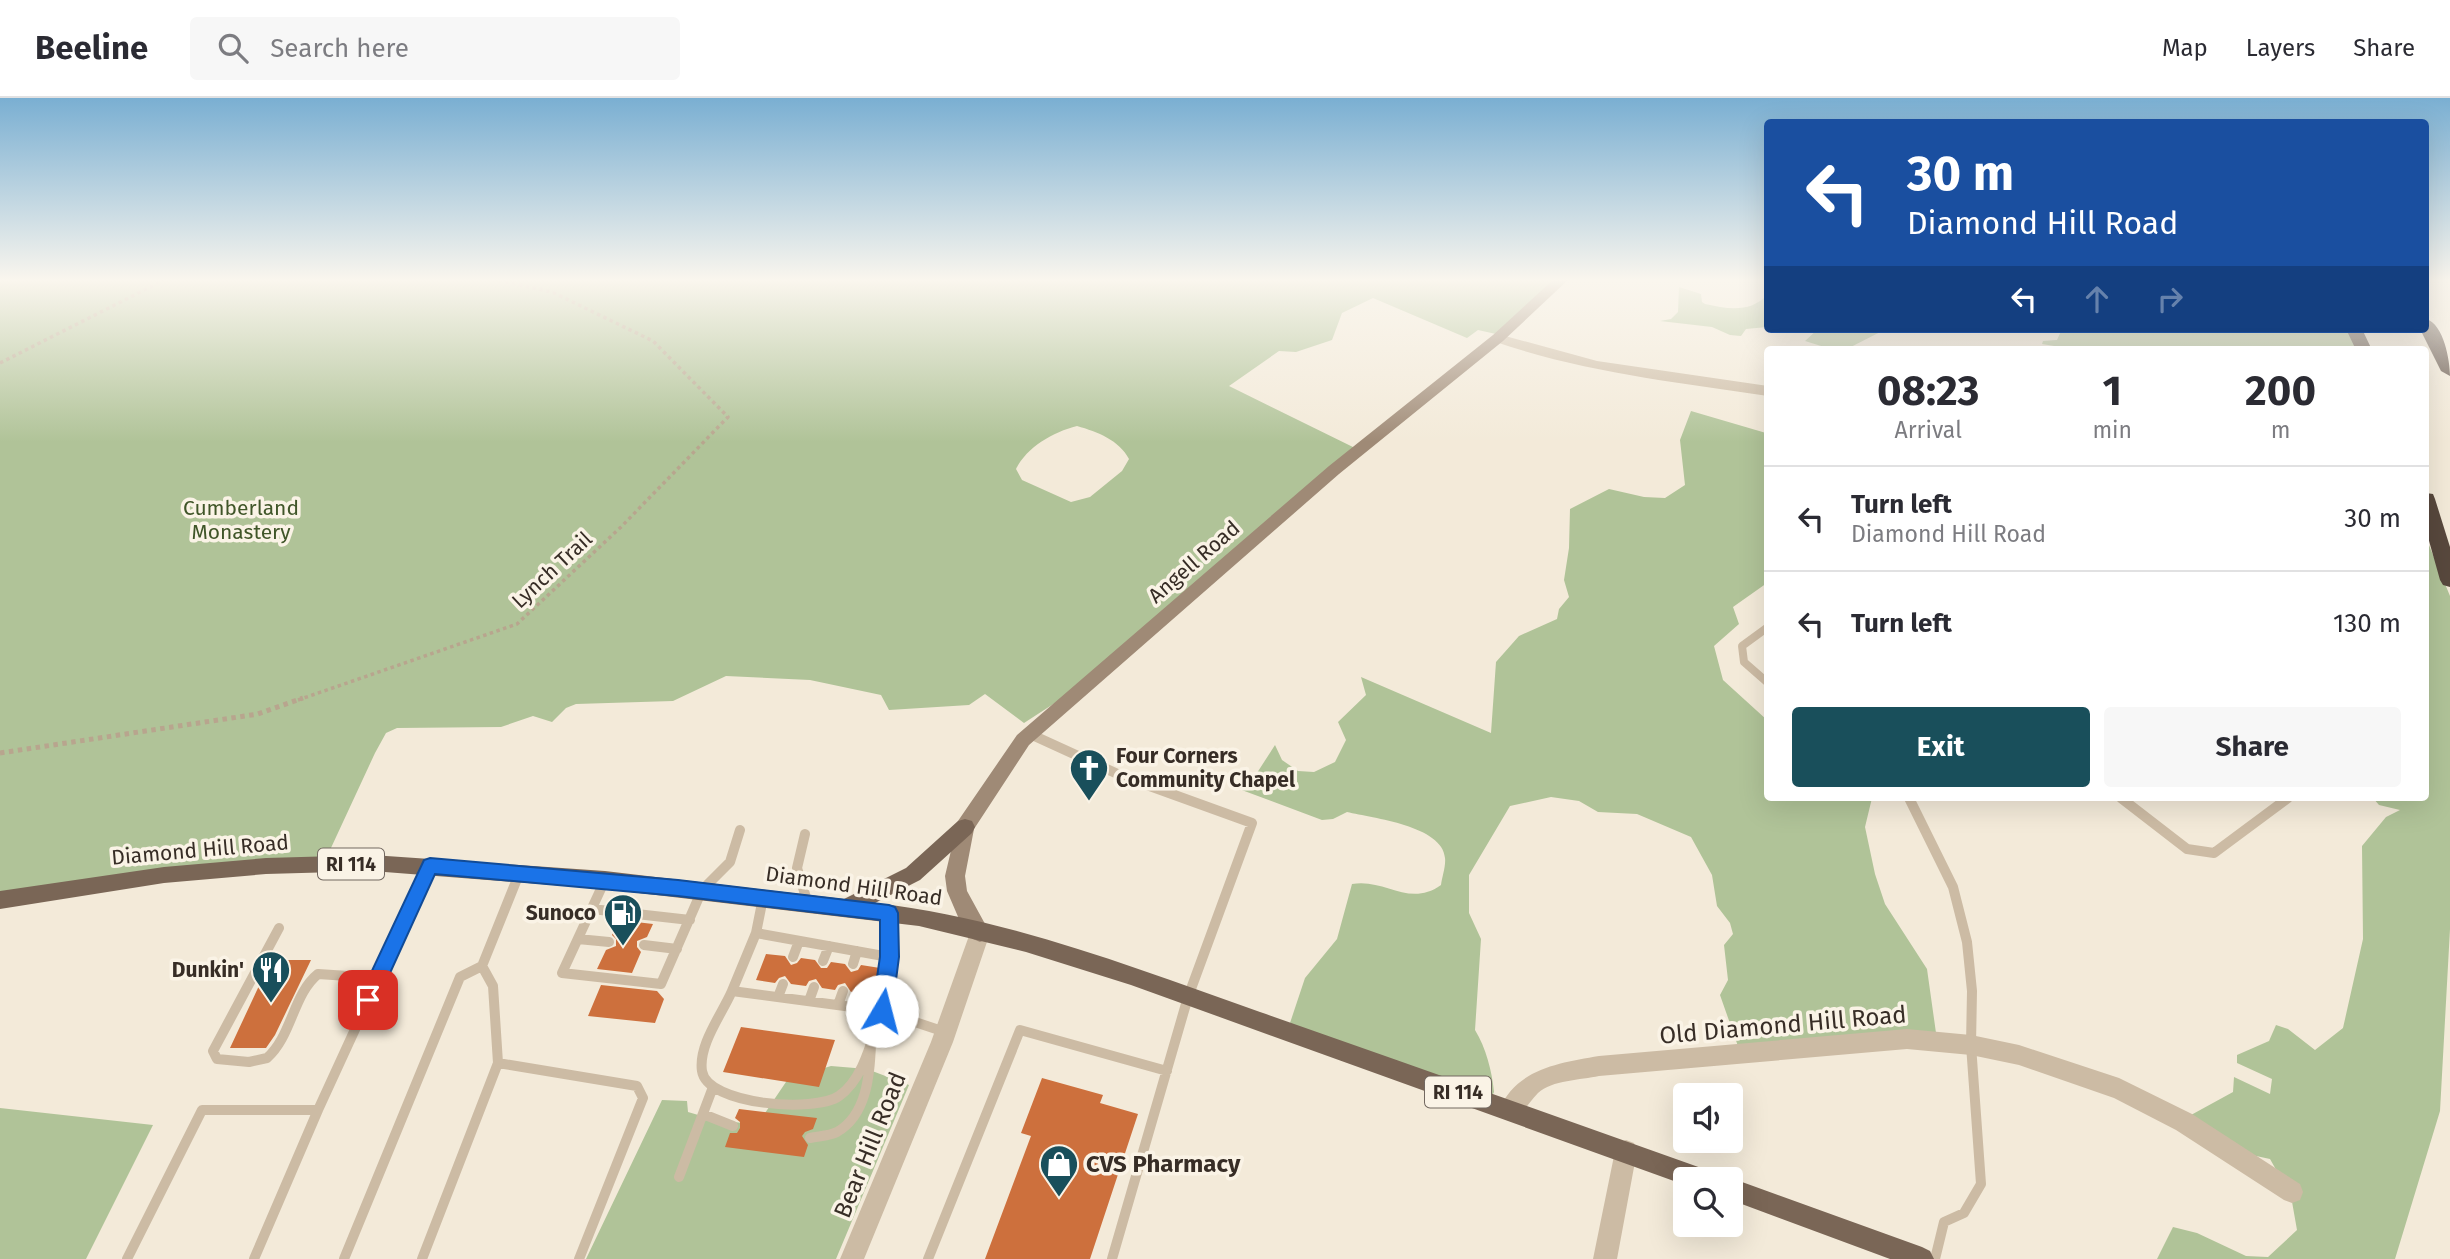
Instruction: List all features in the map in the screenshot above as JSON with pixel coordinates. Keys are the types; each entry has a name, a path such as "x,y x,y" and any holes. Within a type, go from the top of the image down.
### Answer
{"highway":[{"path":"2430,333 2450,371"},
{"path":"2435,343 2450,366"},
{"path":"2429,488 2450,534"},
{"path":"2429,509 2450,580"}],"main road":[{"name":"Angell Road","path":"980,933 966,913 957,891 955,876 965,827 1023,740 1334,470 1503,333"},
{"path":"846,908 914,874 965,827"},
{"name":"Diamond Hill Road","path":"0,900 141,877 201,871 372,863 605,880 919,917 1026,943 1131,976 1673,1168"},
{"path":"1743,1193 1922,1259"}],"street":[{"path":"1498,338 1587,364 1764,390"},
{"name":"Bear Hill Road","path":"852,1259 945,1032 980,933"},
{"name":"Old Diamond Hill Road","path":"1510,1110 1533,1083 1557,1074 1599,1066 1907,1039 1971,1045 2019,1055 2119,1089 2184,1122 2292,1192"},
{"path":"1605,1259 1626,1151"}],"lane":[{"path":"1764,629 1751,636 1742,646 1744,662 1764,680"},
{"path":"1030,734 1122,776 1252,823 1188,997 1112,1259"},
{"path":"1910,801 1952,887 1967,942 1972,991 1971,1045 1981,1184 1964,1213 1944,1222 1935,1259"},
{"path":"2125,801 2187,849 2214,853 2284,801"},
{"path":"605,880 562,973 661,985 702,890 730,862 740,830"},
{"path":"805,834 797,868 808,904"},
{"path":"254,1259 318,1110 430,866"},
{"path":"344,1259 447,1005 460,977 482,965 520,872"},
{"path":"763,898 756,933 704,1052 701,1073 707,1084 744,1099 810,1107 841,1095 859,1070 882,1011 889,957 889,913"},
{"path":"592,909 690,920"},
{"path":"279,928 213,1051 217,1059 259,1060 269,1057 281,1040 309,981 318,974 378,978"},
{"path":"756,933 889,957"},
{"path":"578,939 609,942"},
{"path":"793,957 799,941"},
{"path":"644,946 677,949"},
{"path":"823,961 829,946"},
{"path":"853,964 857,951"},
{"path":"422,1259 499,1063 493,985 482,965"},
{"path":"778,997 783,984"},
{"path":"809,1001 814,987"},
{"path":"732,990 882,1011 945,1032"},
{"path":"838,1005 843,991"},
{"path":"928,1259 1020,1030 1167,1071"},
{"path":"810,1138 836,1133 857,1113 870,1076 871,1038"},
{"path":"499,1063 636,1086 643,1098 579,1259"},
{"path":"679,1177 713,1087"},
{"path":"127,1259 202,1110 318,1110"},
{"path":"704,1114 733,1126"}],"path":[{"path":"0,363 59,333"},
{"name":"Lynch Trail","path":"0,753 258,714 517,624 621,527 728,417 653,341 637,333"}],"green space":[{"name":"Cumberland Monastery","path":"0,333 1335,333 1332,340 1296,352 1279,351 1229,386 1357,449 1058,701 1024,723 985,694 969,705 889,710 881,695 810,680 726,676 673,701 576,704 566,708 552,722 533,716 501,727 397,728 386,733 375,753 324,863 0,893","holes":["1077,426 1100,434 1120,447 1129,459 1122,471 1090,497 1071,502 1022,480 1016,469 1034,447 1050,436"]},
{"path":"1456,333 1474,333 1467,338"},
{"path":"1726,333 1743,333 1741,336"},
{"path":"1813,333 1878,333 1853,346 1821,346 1805,341"},
{"path":"2060,333 2351,333 2355,346 2042,344 2043,341 2057,340"},
{"path":"1691,411 1764,432 1764,585 1733,607 1739,624 1714,646 1723,680 1764,717 1764,801 1871,801 1865,827 1875,874 1885,904 1927,969 1937,1040 1739,1049 1720,995 1728,980 1724,945 1733,934 1730,923 1717,906 1712,875 1691,837 1637,814 1598,812 1579,801 1551,797 1510,806 1469,875 1469,913 1481,939 1475,1030 1490,1068 1494,1092 1492,1096 1287,1032 1305,978 1337,939 1352,884 1364,883 1418,894 1429,891 1441,885 1445,858 1441,847 1432,838 1405,825 1347,812 1333,819 1322,820 1239,789 1255,776 1275,745 1282,760 1298,771 1314,772 1335,762 1346,740 1338,722 1366,695 1361,677 1491,733 1496,662 1519,636 1557,619 1559,609 1569,597 1564,580 1569,548 1570,509 1609,489 1644,497 1665,498 1685,485 1680,440"},
{"path":"2429,545 2450,596 2450,929 2440,1111 2395,1259 2157,1259 2173,1227 2197,1233 2246,1256 2268,1257 2297,1230 2291,1196 2270,1159 2233,1151 2191,1115 2233,1092 2234,1077 2270,1094 2272,1079 2237,1063 2237,1055 2269,1041 2276,1025 2288,1029 2315,1050 2343,1028 2363,939 2362,846 2386,817 2400,810 2379,805 2376,801 2429,801"},
{"path":"831,1066 867,1069 909,1085 836,1259 586,1259 662,1100 687,1101 688,1112 712,1119 757,1125 788,1079"},
{"path":"0,1108 153,1125 86,1259 0,1259"}],"building":[{"path":"619,920 653,924 647,937 637,941 641,952 632,973 597,969 606,950 616,946 616,939 612,935"},
{"path":"766,954 785,956 791,965 801,958 815,960 821,968 827,968 831,962 845,964 851,972 858,970 861,965 880,968 872,994 851,992 845,983 838,985 835,990 822,988 816,979 809,981 806,986 791,984 785,976 775,983 756,980"},
{"name":"Dunkin'","path":"271,960 311,960 266,1048 230,1048"},
{"path":"601,985 657,991 664,999 655,1023 588,1016"},
{"path":"741,1027 835,1040 819,1087 723,1072"},
{"name":"CVS Pharmacy","path":"1042,1078 1103,1095 1100,1103 1138,1114 1090,1259 985,1259 1031,1136 1021,1133"},
{"path":"739,1109 817,1118 813,1129 802,1136 808,1145 804,1157 725,1147 730,1133 737,1133 740,1128 740,1122 735,1118"}],"place":[{"name":"Four Corners Community Chapel","path":"1089,802"},
{"name":"Sunoco","path":"623,947"},
{"name":"Dunkin'","path":"271,1004"},
{"name":"CVS Pharmacy","path":"1059,1198"}],"route":[{"path":"368,1000 430,866 678,888 889,913 889,957 882,1011"}]}
